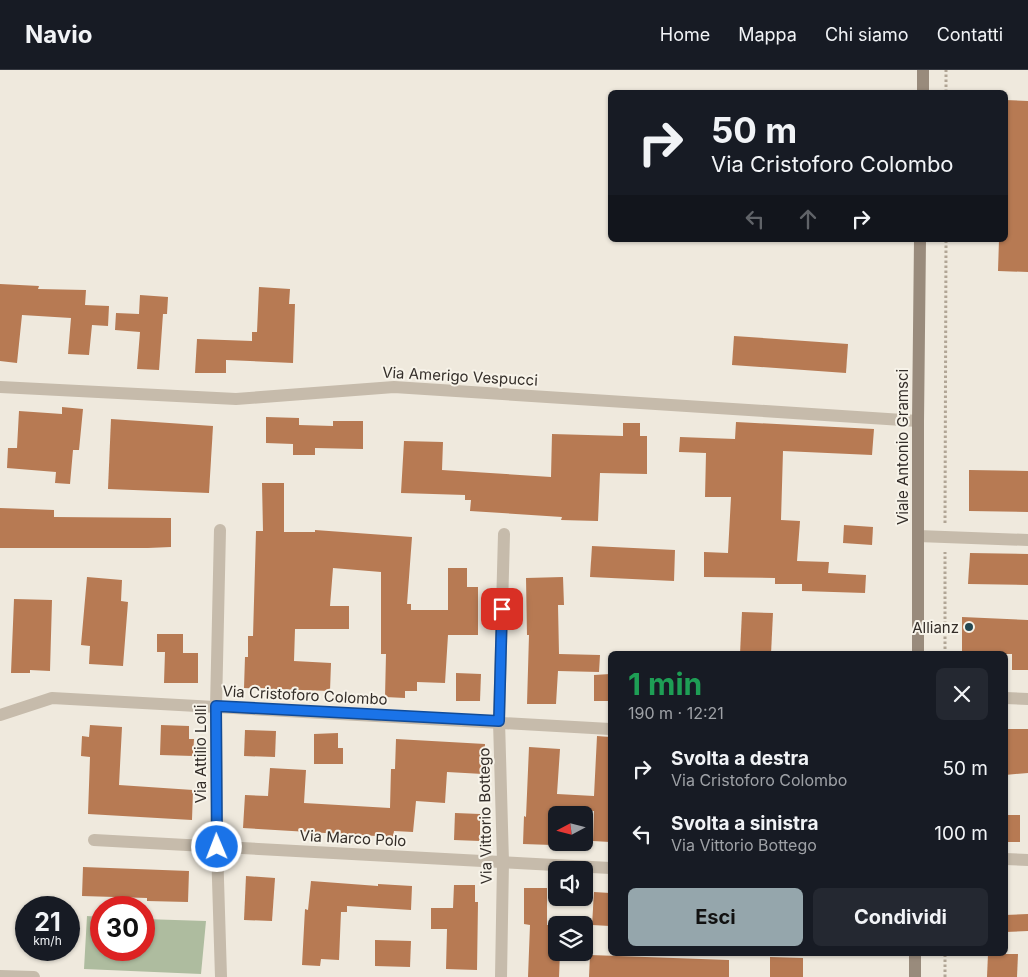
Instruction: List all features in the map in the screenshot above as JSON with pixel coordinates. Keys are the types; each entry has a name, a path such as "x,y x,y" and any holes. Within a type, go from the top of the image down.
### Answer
{"street":[{"path":"923,70 923,90"},
{"name":"Viale Antonio Gramsci","path":"918,651 920,242"},
{"name":"Via Amerigo Vespucci","path":"0,387 236,399 394,387 918,421"},
{"name":"Via Attilio Lolli","path":"220,530 216,706 217,847 221,977"},
{"name":"Via Vittorio Bottego","path":"501,977 503,862 499,721 504,534"},
{"path":"918,536 1028,540"},
{"name":"Via Cristoforo Colombo","path":"0,715 52,698 608,728"},
{"path":"1008,698 1028,699"},
{"name":"Via Marco Polo","path":"94,840 608,868"},
{"path":"1008,860 1028,860"},
{"path":"915,956 916,977"},
{"path":"0,976 34,977"}],"path":[{"path":"946,70 946,90"},
{"path":"945,651 946,242"},
{"path":"945,977 946,956"}],"green space":[{"path":"87,916 90,916 90,961 155,961 155,919 206,921 201,974 84,969"}],"building":[{"path":"1008,100 1028,101 1028,272 998,271 999,242 1008,242"},
{"path":"0,284 39,286 38,289 86,290 85,305 109,306 108,326 92,325 89,355 68,354 71,318 22,315 17,363 0,361"},
{"path":"259,287 290,289 289,304 295,304 293,363 226,360 226,373 195,373 197,339 252,341 252,332 257,332"},
{"path":"140,295 168,297 167,314 163,314 159,370 137,369 140,332 115,330 116,313 139,314"},
{"path":"734,336 848,344 846,373 732,365"},
{"path":"62,407 83,409 79,450 73,450 70,484 55,483 56,472 7,468 8,448 17,448 19,411 62,414"},
{"path":"266,417 299,418 299,425 333,426 333,421 363,421 363,449 315,448 315,455 293,455 293,444 266,443"},
{"path":"111,419 213,426 209,493 108,489"},
{"path":"736,422 874,429 872,455 783,451 781,520 800,521 797,561 829,562 828,573 866,575 865,593 802,591 802,584 775,584 775,578 704,577 704,552 728,553 731,497 705,497 706,453 679,452 680,437 735,439"},
{"path":"623,423 640,423 640,436 647,436 647,474 600,473 598,521 561,520 562,517 470,511 471,500 465,500 465,495 401,493 404,441 443,442 442,470 551,477 552,434 623,436"},
{"path":"969,470 1028,471 1028,512 969,511"},
{"path":"262,483 284,483 284,532 315,532 315,530 412,537 407,604 411,604 411,610 448,610 448,568 467,568 467,587 478,587 478,635 448,635 445,683 417,682 417,691 405,691 405,698 385,697 386,654 381,654 381,572 333,568 330,606 349,606 349,629 295,629 294,661 331,663 330,691 244,688 245,657 248,657 248,636 253,636 256,531 263,531"},
{"path":"0,508 54,510 54,517 171,518 171,547 0,548"},
{"path":"844,525 873,527 872,545 843,543"},
{"path":"592,546 675,550 674,581 590,577"},
{"path":"970,553 1028,554 1028,585 968,584"},
{"path":"87,577 122,580 121,601 128,602 123,666 89,664 90,646 81,645"},
{"path":"563,577 564,605 558,605 559,654 600,655 599,672 558,671 556,704 527,704 529,635 527,635 526,578"},
{"path":"14,599 52,600 50,671 30,670 30,673 11,673"},
{"path":"742,612 773,613 771,651 740,651"},
{"path":"962,617 1028,620 1028,670 1012,670 1012,654 1008,654 1008,651 962,651"},
{"path":"157,634 183,634 183,653 198,653 198,683 164,683 165,652 157,652"},
{"path":"456,673 481,674 480,701 456,701"},
{"path":"608,674 608,701 594,701 594,675"},
{"path":"90,725 122,727 119,785 193,790 192,820 88,814 90,757 81,756 82,736 89,737"},
{"path":"161,725 189,726 189,739 194,739 193,756 160,755"},
{"path":"1008,729 1028,729 1028,773 1008,775"},
{"path":"245,730 276,731 275,757 244,756"},
{"path":"338,733 338,748 343,748 343,764 314,764 314,734"},
{"path":"597,736 608,737 608,842 593,841 593,806 548,806 548,845 523,844 529,747 560,749 557,794 594,796"},
{"path":"396,739 485,744 483,774 447,772 445,803 416,801 413,832 394,831 393,837 243,828 245,795 268,796 270,768 306,770 304,803 390,808 391,769 395,769"},
{"path":"455,813 480,814 480,841 454,840"},
{"path":"1008,815 1020,815 1020,842 1008,842"},
{"path":"83,867 189,871 188,902 155,901 155,896 82,896"},
{"path":"246,876 275,878 272,921 244,920"},
{"path":"311,881 378,886 378,884 412,886 411,910 347,906 347,912 341,912 339,960 321,959 320,966 302,965 305,909 308,910"},
{"path":"454,885 475,885 475,902 478,902 477,970 446,969 447,929 431,929 431,908 453,908"},
{"path":"524,888 547,888 548,961 560,961 559,977 528,977 530,925 524,924"},
{"path":"594,892 608,893 608,926 593,925"},
{"path":"1028,914 1028,931 1008,932 1008,915"},
{"path":"375,940 411,941 410,967 375,966"},
{"path":"1018,954 1017,977 987,977 988,956"},
{"path":"593,955 729,960 729,977 589,977 590,961 593,961"},
{"path":"770,957 803,958 803,977 770,977"}],"place":[{"name":"Allianz","path":"969,627"}],"route":[{"path":"217,847 216,706 499,721 502,609"}]}
